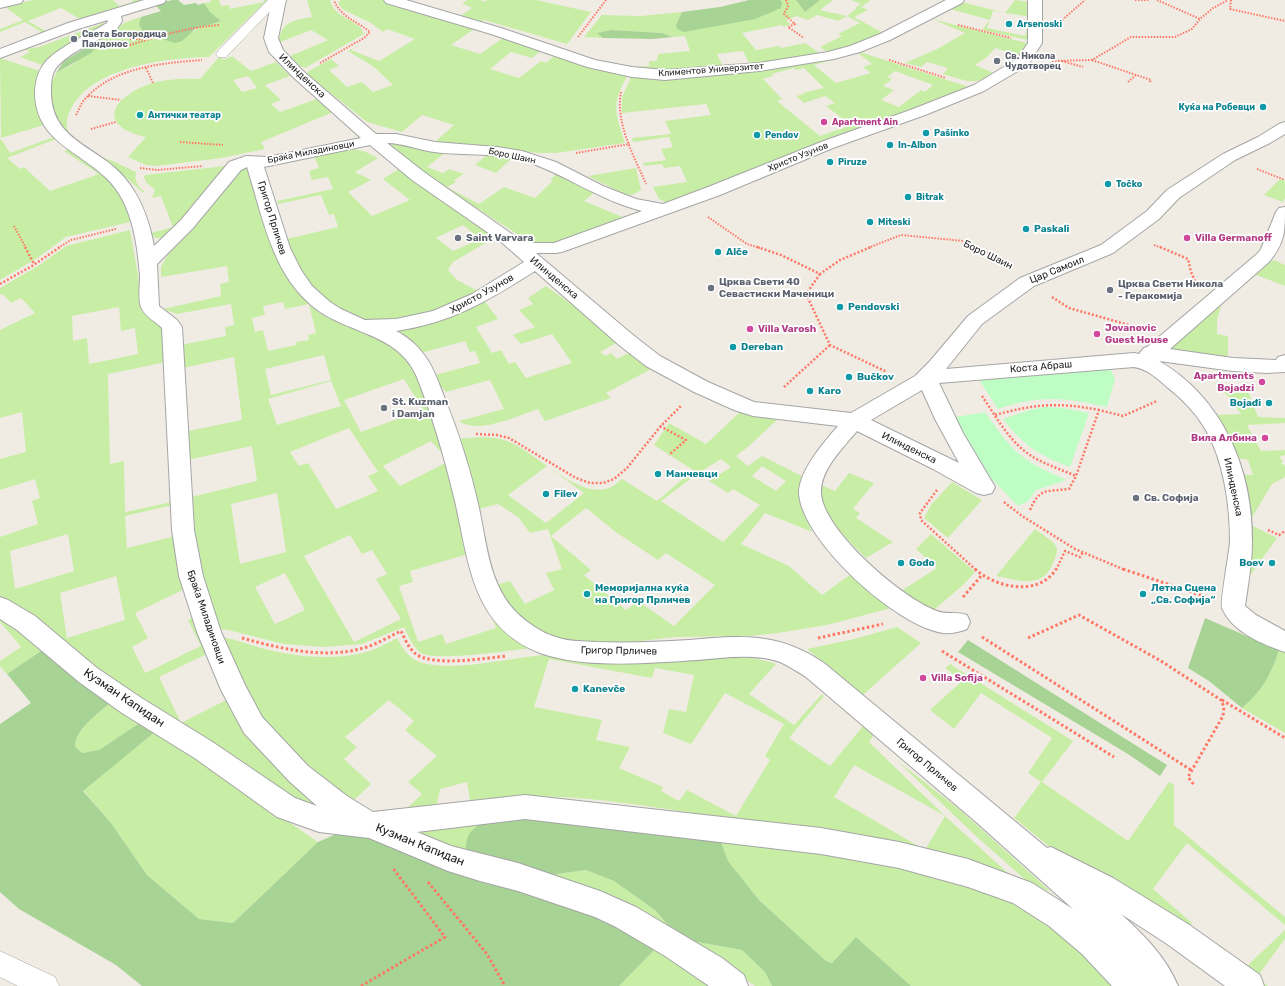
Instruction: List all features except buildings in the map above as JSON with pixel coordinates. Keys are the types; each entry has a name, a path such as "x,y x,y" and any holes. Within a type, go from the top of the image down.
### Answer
{"street":[{"path":"0,4 16,0"},
{"path":"0,54 58,32 159,0"},
{"name":"Илинденска","path":"279,0 271,42 276,52 298,74 373,140 428,183 506,237 647,356 673,373 741,405 773,412 854,421 954,470 984,487 938,403 919,382"},
{"name":"Климентов Универзитет","path":"391,0 496,31 606,67 632,72 666,75 779,65 829,56 855,49 885,37 958,0"},
{"path":"1036,0 1036,37"},
{"name":"Браќа Миладиновци","path":"113,14 115,21 112,26 61,56 50,65 44,79 43,102 48,117 64,140 73,148 106,169 124,188 131,200 140,224 148,262 150,306 155,312 170,323 174,332 183,530 191,576 209,632 234,690 253,725 294,768 320,792 337,805 371,825"},
{"name":"Христо Узунов","path":"506,237 532,248 556,248 661,209 687,202 827,145 979,88 1011,70 1026,58 1036,37"},
{"name":"Цар Самоил","path":"919,382 948,353 962,334 976,320 1027,282 1107,248 1130,233 1153,215 1173,194 1229,157 1264,140 1285,127"},
{"name":"Боро Шаин","path":"373,140 397,138 436,147 489,150 534,159 625,201 661,209"},
{"name":"Браќа Миладиновци","path":"248,162 271,162 373,140"},
{"path":"148,262 187,224 234,166 248,162"},
{"name":"Григор Прличев","path":"248,162 292,274 305,290 334,314 353,323 391,336 405,345 412,352 424,372 447,433 467,504 485,584 498,608 521,630 540,642 557,648 573,650 625,652 764,648 790,655 815,670 1025,848 1126,940 1148,963 1163,986"},
{"path":"1147,357 1258,263 1269,251 1285,212"},
{"path":"1269,251 1285,259"},
{"name":"Христо Узунов","path":"353,323 368,326 390,325 442,315 461,308 536,262"},
{"name":"Илинденска","path":"1147,357 1158,370 1174,381 1200,408 1213,424 1225,450 1236,489 1240,517 1240,549 1233,606"},
{"name":"Коста Абраш","path":"919,382 1147,357 1250,366 1282,366 1285,362"},
{"path":"919,382 854,421 827,455 815,475 810,487 811,501 822,524 851,560 879,588 918,613 941,623 958,622"},
{"path":"1233,606 1237,614 1243,619 1285,642"},
{"name":"Кузман Капидан","path":"0,607 26,623 88,675 131,705 205,751 287,808 319,819 371,825 448,858 480,868 518,877 600,905 626,917 687,954 711,969 733,986"},
{"path":"371,825 525,807 821,842 899,855 968,872 1022,893 1060,916 1092,944 1133,986"},
{"path":"1025,848 1093,881 1127,901 1182,937 1249,986"}],"lane":[{"path":"222,54 275,0"},
{"path":"0,964 46,986"}],"path":[{"path":"298,74 369,34 370,32 338,9 334,0"},
{"path":"564,54 606,0"},
{"path":"786,0 788,6 784,14 795,24 788,27 829,56"},
{"path":"927,17 1036,37 1052,28 1085,0"},
{"path":"1135,0 1150,0"},
{"path":"1157,0 1200,19"},
{"path":"1092,60 1131,37 1175,36 1192,30 1200,19 1213,8 1228,0"},
{"path":"1231,0 1230,9 1285,21"},
{"path":"123,47 148,39 209,25 224,26"},
{"path":"855,49 979,88"},
{"path":"76,117 81,105 88,96 114,79 146,67 207,59 222,54"},
{"path":"1026,58 1031,61 1092,60 1151,80 1150,82"},
{"path":"1059,60 1082,68"},
{"path":"146,67 153,83"},
{"path":"632,72 623,88 618,104 621,119 630,144 661,209"},
{"path":"1128,82 1136,75"},
{"path":"88,96 121,100"},
{"path":"86,131 116,122"},
{"path":"534,159 630,144"},
{"path":"137,167 157,170 248,162"},
{"path":"687,202 740,240 781,255 820,274"},
{"path":"0,284 71,240 140,224"},
{"path":"14,226 34,264"},
{"path":"1130,233 1188,259 1191,272 1207,306"},
{"name":"Боро Шаин","path":"830,345 806,294 820,274 840,260 901,235 964,241 1024,273 1027,282 1068,308 1170,337"},
{"path":"773,412 774,396 830,345 888,372 919,382"},
{"path":"447,433 495,434 504,436 572,476 590,483 603,485 614,479 623,471 643,450 660,426 701,387"},
{"path":"981,395 1013,440 1028,454 1046,464 1076,476"},
{"path":"995,415 1046,403 1062,403 1123,416 1159,399"},
{"path":"1030,510 1038,494 1042,492 1069,489 1076,476 1099,410"},
{"path":"660,426 686,440 669,455"},
{"path":"954,470 930,497 919,517 982,575 1000,582 1023,586 1036,586 1043,584 1050,577 1065,551 1080,557 1083,552"},
{"path":"1022,516 1083,552 1131,572 1233,606"},
{"path":"971,589 982,575"},
{"path":"816,638 878,626 918,613"},
{"path":"1028,638 1079,615 1161,661 1221,700 1285,738"},
{"path":"958,622 1191,770"},
{"path":"209,632 233,635 280,648 321,652 367,647 401,631 416,655 429,660 509,656"},
{"path":"938,649 1114,757"},
{"path":"1194,785 1188,777 1223,716 1224,707 1221,700"},
{"path":"362,986 445,937 390,865"},
{"path":"423,876 487,954 505,986"}],"green space":[{"path":"34,0 113,0 119,6 133,2 132,0 146,0 58,28 80,19 61,8 28,21 47,32 43,33 25,22 0,32 0,29 23,20 4,6"},
{"path":"178,0 184,5 196,3 198,5 204,3 210,12 221,21 195,29 182,41 175,43 143,33 139,24 141,17 161,11 154,4"},
{"path":"211,0 219,0 221,6 229,5 230,9 264,2 264,0 267,0 209,57 173,59 153,62 114,73 97,82 83,93 72,107 68,114 67,121 67,128 70,136 56,121 49,94 56,73 72,65 99,44 92,44 126,22 141,17 139,24 191,32 208,24 221,21 210,12 204,3 211,2"},
{"path":"307,0 330,0 337,12 358,25 364,34 305,68 300,66 290,56 328,40 311,30 278,43 282,30 289,23 299,19 312,17"},
{"path":"341,0 382,0 441,20 474,29 451,45 480,54 503,38 541,51 532,58 511,52 490,69 519,78 541,61 546,63 555,55 628,75 619,94 616,108 625,143 556,153 537,153 497,147 435,142 454,125 422,115 402,132 367,122 309,76 307,72 331,59 339,66 329,70 347,87 362,82 373,92 393,85 374,67 348,51 365,42 351,50 379,61 415,39 387,29 383,32 371,23 342,9 338,3"},
{"path":"468,0 480,0 484,2 487,0 536,0 591,12 567,44 484,20 477,23 459,17 472,8 462,3"},
{"path":"749,0 780,0 782,2 781,8 755,19 684,32 677,29 676,25 682,12 720,7"},
{"path":"780,0 796,0 805,12 820,0 833,0 820,10 847,16 838,21 817,15 808,20 797,16 786,20 790,24 784,27 782,25 742,33 756,50 779,46 781,48 805,43 822,55 750,65 743,51 717,54 723,67 665,70 632,67 649,66 649,61 657,61 658,54 690,51 685,36 673,37 662,33 611,30 598,33 603,38 584,37 602,15 641,16 682,12 676,25 782,2"},
{"path":"796,0 820,0 805,12"},
{"path":"851,0 869,0 870,1 861,7 868,10 854,17 883,33 829,53 820,47 842,36 838,34 860,23 847,16 861,4"},
{"path":"1015,0 1030,2 1031,17 1005,13"},
{"path":"962,2 1004,13 993,11 990,20 950,9"},
{"path":"1031,17 1028,40 982,30 990,20 987,28 1025,36"},
{"path":"932,19 1027,43 1018,55 995,48 987,57 975,65 996,74 988,78 975,81 964,80 943,74 948,68 927,62 921,67 905,63 937,49 965,33"},
{"path":"106,22 45,66 20,57 30,52 25,49 39,47"},
{"path":"611,30 662,33 673,37 653,39 603,38 597,33"},
{"path":"92,44 100,44 91,53 56,73 64,61"},
{"path":"857,51 969,87 672,201 666,202 659,199 653,187 687,182 680,166 664,168 662,164 644,166 643,163 666,160 661,149 673,147 669,137 633,142 632,138 671,134 665,121 711,115 706,104 622,113 622,97 632,75 763,70 807,64","holes":["858,53 872,64 863,67 871,73 836,83 814,65","794,68 796,70 804,68 824,88 802,93 804,94 796,96 804,103 825,96 835,103 826,106 851,125 820,136 777,101 782,99 763,79 773,76 772,74","895,71 933,85 925,92 921,90 899,107 881,100 894,90 883,86 892,79 887,77"]},
{"path":"232,56 251,71 276,62 290,76 265,85 281,100 271,104 280,112 317,99 333,112 261,142 265,149 222,158 156,166 146,165 128,157 146,137 122,128 117,122 114,115 116,108 121,101 142,87 156,82 178,79 200,79 219,57 224,60","holes":["248,76 257,88 242,92 233,80"]},
{"path":"0,58 40,71 40,117 44,125 1,138"},
{"path":"54,137 56,139 7,158 20,169 24,167 50,191 99,174 64,151 68,149 100,170 117,189 134,221 66,237 36,259 0,280 0,140 1,139 10,153"},
{"path":"389,142 446,152 427,167 443,173 449,169 464,174 454,180 456,182 447,187 479,204 504,187 535,198 553,181 550,180 556,174 595,192 584,201 627,219 578,238 552,244 529,242 422,171 389,145"},
{"path":"354,149 366,152 378,158 355,172 371,180 348,192 372,216 410,200 383,179 399,169 494,238 453,262 448,270 457,280 480,292 448,309 389,321 368,321 358,318 348,314 324,298 300,273 286,239 338,227 334,214 329,215 321,195 278,204 277,201 333,189 328,177 312,180 309,171 319,168 314,156","holes":["463,225 480,239 453,251 436,238"]},
{"path":"91,153 136,172 137,184 145,192 142,192 115,167"},
{"path":"488,154 512,158 496,173 475,165"},
{"path":"225,166 179,224 163,238 153,236 151,233 173,227 161,196 152,198 155,190 146,182 144,177 145,175"},
{"path":"245,167 248,168 269,241 286,275 309,304 321,314 339,323 380,338 410,359 449,461 468,554 410,571 413,582 399,586 418,642 442,634 446,644 496,628 480,586 532,648 474,655 442,656 429,655 418,651 413,645 404,627 362,644 324,647 284,644 228,630 217,629 195,548 191,497 257,481 252,446 187,460 188,431 242,420 234,357 183,368 181,345 226,336 225,327 234,325 231,304 177,314 163,309 221,296 220,284 229,282 227,266 161,277 161,267 168,254 237,170","holes":["283,302 285,309 309,304 316,333 308,335 309,340 296,342 296,345 268,351 263,330 255,332 252,318 265,315 263,306","324,355 331,380 271,395 265,369","404,379 423,410 361,432 344,400","331,381 341,406 277,425 268,399","349,428 378,472 368,476 378,491 336,509 308,463 299,466 290,452","431,441 449,461 400,486 383,466","277,493 286,552 240,564 231,504","350,535 362,554 372,550 387,574 376,579 401,619 354,642 304,556","285,573 305,610 275,624 255,587"]},
{"path":"636,168 641,190 632,195 624,194 588,176"},
{"path":"1280,179 1285,181 1285,198 1283,202 1264,195"},
{"path":"130,230 138,275 141,310 145,315 162,325 167,362 108,374 110,464 124,461 125,512 177,501 177,504 125,516 127,548 180,535 187,588 135,613 148,638 132,647 145,673 201,646 188,620 197,615 209,653 159,677 181,723 232,697 324,811 310,808 126,693 0,599 0,537 38,524 32,501 40,498 35,479 0,490 0,459 26,452 22,412 0,418 0,330 35,313 21,298 11,303 3,294 0,295 0,288 41,264 66,246","holes":["119,307 121,331 135,328 138,354 89,364 87,338 73,341 72,316","68,534 74,571 15,589 10,551","116,576 125,620 67,638 60,593"]},
{"path":"1274,260 1285,265 1285,286 1254,274"},
{"path":"546,286 618,342 600,352 606,356 611,353 617,359 630,352 653,368 606,393 611,398 545,421 538,409 509,420 487,425 467,425 459,421 504,409 490,380 446,392 431,376 480,363 475,351 470,352 465,341 421,353 393,329 483,299 498,319 476,327 492,353 501,350 509,364 515,362 526,378 572,363 552,334 521,344 513,335 535,327 519,310 533,304 528,298"},
{"path":"1222,302 1217,320 1217,334 1228,336 1228,359 1171,351 1169,349"},
{"path":"1110,368 1115,379 1107,407 1078,401 1052,399 1026,401 998,409 978,378"},
{"path":"1214,383 1246,386 1258,417 1285,418 1285,423 1247,425 1261,451 1285,450 1285,455 1279,457 1283,461 1281,463 1285,466 1285,477 1272,484 1251,519 1241,475 1253,475 1248,460 1236,458 1215,415 1241,414 1227,395"},
{"path":"1045,407 1063,408 1089,413 1070,467 1050,459 1033,449 1010,428 1003,419 1030,410"},
{"path":"740,412 780,417 736,456 748,466 762,456 802,476 799,491 801,504 812,532 765,513 741,544 789,566 822,595 851,574 891,608 827,625 749,636 675,637 623,643 593,643 553,639 519,620 496,585 510,581 525,604 554,590 546,573 562,569 548,529 530,533 518,517 498,504 475,510 455,439 486,437 498,438 515,445 547,466 508,495 546,523 584,493 556,473 583,487 596,490 609,488 622,479 657,501 693,470 654,445 669,423 706,444","holes":["721,459 731,467 709,481 728,493 733,489 760,505 723,542 661,501 697,474","762,466 786,481 776,491 752,476","586,508 617,533 658,560 666,553 715,585 674,626 638,601 626,610 584,575 591,570 551,536"]},
{"path":"985,412 1011,446 1027,460 1050,473 1065,479 1064,481 1036,490 1028,501 1018,506 990,477 955,417"},
{"path":"849,473 874,483 853,509 860,513 856,518 893,542 866,558 836,525 825,506 822,496 821,485 835,491"},
{"path":"952,482 982,500 948,538 924,518 931,505"},
{"path":"1247,523 1277,538 1244,584"},
{"path":"1035,529 1053,542 1057,548 1054,561 1050,569 1045,575 1033,581 996,576"},
{"path":"931,534 975,572 963,585 934,610 901,591 937,568 916,549"},
{"path":"0,615 44,649 7,674 0,666 0,661 21,647 0,622"},
{"path":"1205,618 1279,650 1273,667 1265,682 1249,702 1242,708 1209,681 1188,668"},
{"path":"897,627 921,643 863,695 807,649 854,639"},
{"path":"219,637 280,652 316,657 363,653 376,649 397,638 404,650 413,659 422,663 451,666 482,664 548,655 598,659 732,657 764,660 776,664 749,694 794,725 822,694 824,696 789,738 830,766 864,725 875,733 869,742 945,816 1020,884 805,834 674,810 598,800 547,796 522,796 470,801 467,782 440,789 436,808 406,809 422,794 408,782 437,756 405,730 414,721 389,700 345,737 357,747 344,759 371,784 353,801 346,798 266,731","holes":["549,659 652,678 655,668 694,675 686,712 669,709 663,733 691,744 725,693 784,724 765,756 770,760 736,816 687,790 679,801 661,791 663,787 619,768 630,747 596,740 602,720 534,707","854,765 945,816 925,850 834,797"]},
{"path":"968,640 1167,765 1160,776 1128,754 958,652"},
{"path":"44,649 111,702 89,721 79,733 75,746 82,753 99,750 141,722 156,731 83,791 111,823 147,875 199,919 233,923 318,842 334,835 359,833 574,907 658,946 619,986 142,986 116,965 19,909 0,892 0,724 31,703 7,674"},
{"path":"1279,650 1285,652 1285,733 1242,708 1249,702 1265,682 1273,667"},
{"path":"950,664 1073,741 1042,782 1128,841 1169,782 1174,785 1174,825 1285,917 1285,925 1187,843 1153,889 1192,923 1187,930 1061,856 1014,818 1041,782 1028,773 1052,738 981,693 954,729 930,710 962,681 945,668"},
{"path":"111,702 141,722 99,750 82,753 75,746 79,733 89,721"},
{"path":"156,731 318,842 233,923 199,919 147,875 111,823 83,790"},
{"path":"896,760 959,809 1051,892 1029,883 977,837"},
{"path":"508,815 720,839 728,861 759,900 826,961 832,963 856,937 911,986 772,986 765,972 742,950 680,939 655,910 614,881 586,870 550,875 466,854 466,844 472,830 484,822"},
{"path":"491,817 466,854 401,830"},
{"path":"720,839 871,857 989,888 1051,926 1118,986 911,986 856,937 832,963 826,961 759,900 728,861"},
{"path":"586,870 614,881 655,910 680,939 742,950 765,972 772,986 755,986 720,962 550,875"},
{"path":"1285,930 1285,939 1257,977 1268,986 1262,986 1245,968"},
{"path":"658,946 715,986 619,986"}],"place":[{"name":"Arsenoski","path":"1009,24"},
{"name":"Света Богородица Пандонос","path":"74,39"},
{"name":"Св. Никола Чудотворец","path":"997,61"},
{"name":"Куќа на Робевци","path":"1263,107"},
{"name":"Антички театар","path":"140,115"},
{"name":"Apartment Ain","path":"824,122"},
{"name":"Pašinko","path":"926,133"},
{"name":"Pendov","path":"757,135"},
{"name":"In-Albon","path":"890,145"},
{"name":"Piruze","path":"830,162"},
{"name":"Točko","path":"1108,184"},
{"name":"Bitrak","path":"908,197"},
{"name":"Miteski","path":"870,222"},
{"name":"Paskali","path":"1026,229"},
{"name":"Saint Varvara","path":"458,238"},
{"name":"Villa Germanoff","path":"1187,238"},
{"name":"Alče","path":"718,252"},
{"name":"Црква Свети 40 Севастиски Маченици","path":"711,288"},
{"name":"Црква Свети Никола - Геракомија","path":"1110,290"},
{"name":"Pendovski","path":"840,307"},
{"name":"Villa Varosh","path":"750,329"},
{"name":"Jovanovic Guest House","path":"1097,334"},
{"name":"Dereban","path":"733,347"},
{"name":"Bučkov","path":"849,377"},
{"name":"Apartments Bojadzi","path":"1262,382"},
{"name":"Karo","path":"810,391"},
{"name":"Bojađi","path":"1269,403"},
{"name":"St. Kuzman i Damjan","path":"384,408"},
{"name":"Вила Албина","path":"1265,438"},
{"name":"Манчевци","path":"658,474"},
{"name":"Filev","path":"546,494"},
{"name":"Св. Софија","path":"1136,498"},
{"name":"Gođo","path":"901,563"},
{"name":"Boev","path":"1272,563"},
{"name":"Меморијална куќа на Григор Прличев","path":"587,594"},
{"name":"Летна Сцена „Св. Софија“","path":"1143,594"},
{"name":"Villa Sofija","path":"923,678"},
{"name":"Kanevče","path":"575,689"}]}
